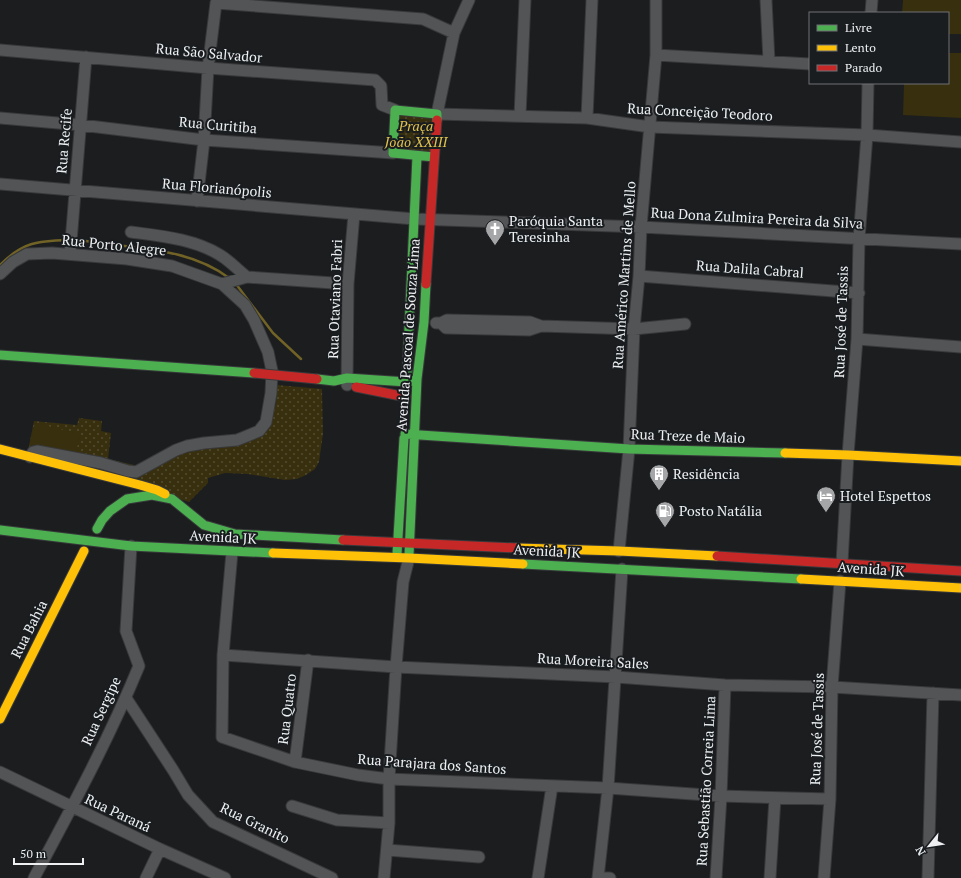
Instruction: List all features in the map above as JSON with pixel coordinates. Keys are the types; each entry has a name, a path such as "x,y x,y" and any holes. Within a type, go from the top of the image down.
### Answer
{"street":[{"path":"393,154 395,110 437,114 454,33 469,0"},
{"path":"520,116 525,0"},
{"path":"587,118 592,0"},
{"name":"Rua Américo Martins de Mello","path":"619,551 629,449 634,329 656,55 656,0"},
{"path":"766,0 769,61"},
{"path":"871,12 872,0"},
{"path":"197,201 204,140 208,68 216,3 423,19 454,33"},
{"name":"Rua São Salvador","path":"0,50 208,68 375,80 381,86 382,105 395,110"},
{"path":"656,55 809,64"},
{"name":"Rua Recife","path":"70,254 86,57"},
{"name":"Rua José de Tassis","path":"842,563 848,455 857,340 859,239 867,135 868,84"},
{"name":"Rua Conceição Teodoro","path":"437,114 587,118 650,127 867,135 961,142"},
{"name":"Avenida Pascoal de Souza Lima","path":"409,558 417,379 424,322 437,114"},
{"name":"Rua Curitiba","path":"0,118 81,125 204,140 434,157"},
{"name":"Avenida Pascoal de Souza Lima","path":"347,381 406,401 415,219 416,156"},
{"name":"Rua Florianópolis","path":"0,184 415,219 431,218"},
{"name":"Rua Otaviano Fabri","path":"347,381 348,284 354,214"},
{"name":"Rua Dona Zulmira Pereira da Silva","path":"431,218 641,227 961,244"},
{"path":"131,232 170,237 200,246 221,256 247,277"},
{"name":"Rua Porto Alegre","path":"0,274 12,262 27,254 70,254 127,259 172,266 222,284"},
{"name":"Rua Dalila Cabral","path":"639,276 859,293"},
{"path":"222,284 247,277 348,284"},
{"path":"30,457 33,452 36,451 101,463 136,472 176,450 187,446 236,440 259,430 266,422 271,393 272,371 268,352 254,320 245,305 222,284"},
{"path":"410,321 441,323 446,328 529,330 541,326 634,329 685,324"},
{"path":"857,340 961,347"},
{"path":"0,355 254,373 334,381 407,382 417,379"},
{"name":"Avenida Pascoal de Souza Lima","path":"397,557 404,431"},
{"name":"Rua Treze de Maio","path":"404,431 414,435 629,449 848,455 961,461"},
{"name":"Avenida JK","path":"0,449 157,490 172,499 204,525 235,534 410,544 619,551 961,571"},
{"path":"97,530 102,520 110,511 127,499 152,495 172,499"},
{"name":"Avenida JK","path":"0,530 131,546 232,552 397,557 961,588"},
{"name":"Rua Sergipe","path":"34,878 72,807 126,698 138,666 126,631 131,546"},
{"name":"Rua Bahia","path":"0,719 84,552"},
{"name":"Rua Parajara dos Santos","path":"232,552 223,655 222,737 295,762 358,775 389,779 608,788 721,796 830,799"},
{"path":"397,557 403,582"},
{"path":"384,878 389,823 389,779 396,667 403,582 409,558"},
{"path":"610,878 598,878 608,788 622,569"},
{"name":"Rua José de Tassis","path":"824,878 830,799 832,687 840,581"},
{"name":"Rua Moreira Sales","path":"223,655 396,667 616,677 725,685 832,687 961,695"},
{"name":"Rua Quatro","path":"295,762 308,660"},
{"name":"Rua Sebastião Correia Lima","path":"716,878 725,685"},
{"path":"928,878 933,693"},
{"name":"Rua Granito","path":"126,698 174,770 188,795 213,822 332,878"},
{"name":"Rua Paraná","path":"0,772 160,849 225,878"},
{"path":"538,878 552,786"},
{"path":"770,878 775,798"},
{"path":"292,806 337,820 389,823"},
{"path":"146,878 160,849"},
{"path":"387,850 479,858"}],"green space":[{"path":"903,0 961,0 961,34 949,34 949,12 902,12"},
{"path":"949,53 961,53 961,118 903,115 904,84 949,84"},
{"name":"Praça João XXIII","path":"399,115 434,118 432,153 397,150"},
{"path":"277,385 322,389 323,434 319,462 315,469 297,479 285,480 248,474 225,473 208,478 208,483 189,502 28,451 34,421 77,425 79,418 102,421 101,431 111,433 108,459 139,466 224,437 253,429 270,417 276,404"},
{"path":"35,423 80,434 75,457 29,446"}],"waterway":[{"path":"0,265 8,257 23,247 31,244 68,240"},
{"path":"73,240 158,250 177,254 213,268 229,278"},
{"path":"236,284 273,333 301,359"}],"traffic: fast":[{"path":"434,157 393,153 395,110 437,114 437,120"},
{"path":"406,392 417,156"},
{"path":"409,555 417,379 424,322 426,284"},
{"path":"0,355 254,373"},
{"path":"317,379 334,381 347,378 407,382 416,380"},
{"path":"405,434 629,449 785,453"},
{"path":"397,554 404,438"},
{"path":"97,529 102,520 110,511 127,499 152,495 172,499 204,525 235,534 343,540"},
{"path":"0,530 131,546 273,553"},
{"path":"523,564 801,579"}],"traffic: slow":[{"path":"0,449 140,485 165,494"},
{"path":"785,453 961,461"},
{"path":"517,548 717,556"},
{"path":"0,719 84,551"},
{"path":"273,553 523,564"},
{"path":"801,579 961,588"}],"traffic: jam":[{"path":"426,284 437,120"},
{"path":"254,373 317,379"},
{"path":"356,387 406,397"},
{"path":"343,540 517,548"},
{"path":"717,556 961,571"}],"place":[{"name":"Paróquia Santa Teresinha","path":"495,246"},
{"name":"Residência","path":"659,491"},
{"name":"Hotel Espettos","path":"826,513"},
{"name":"Posto Natália","path":"665,528"}]}
